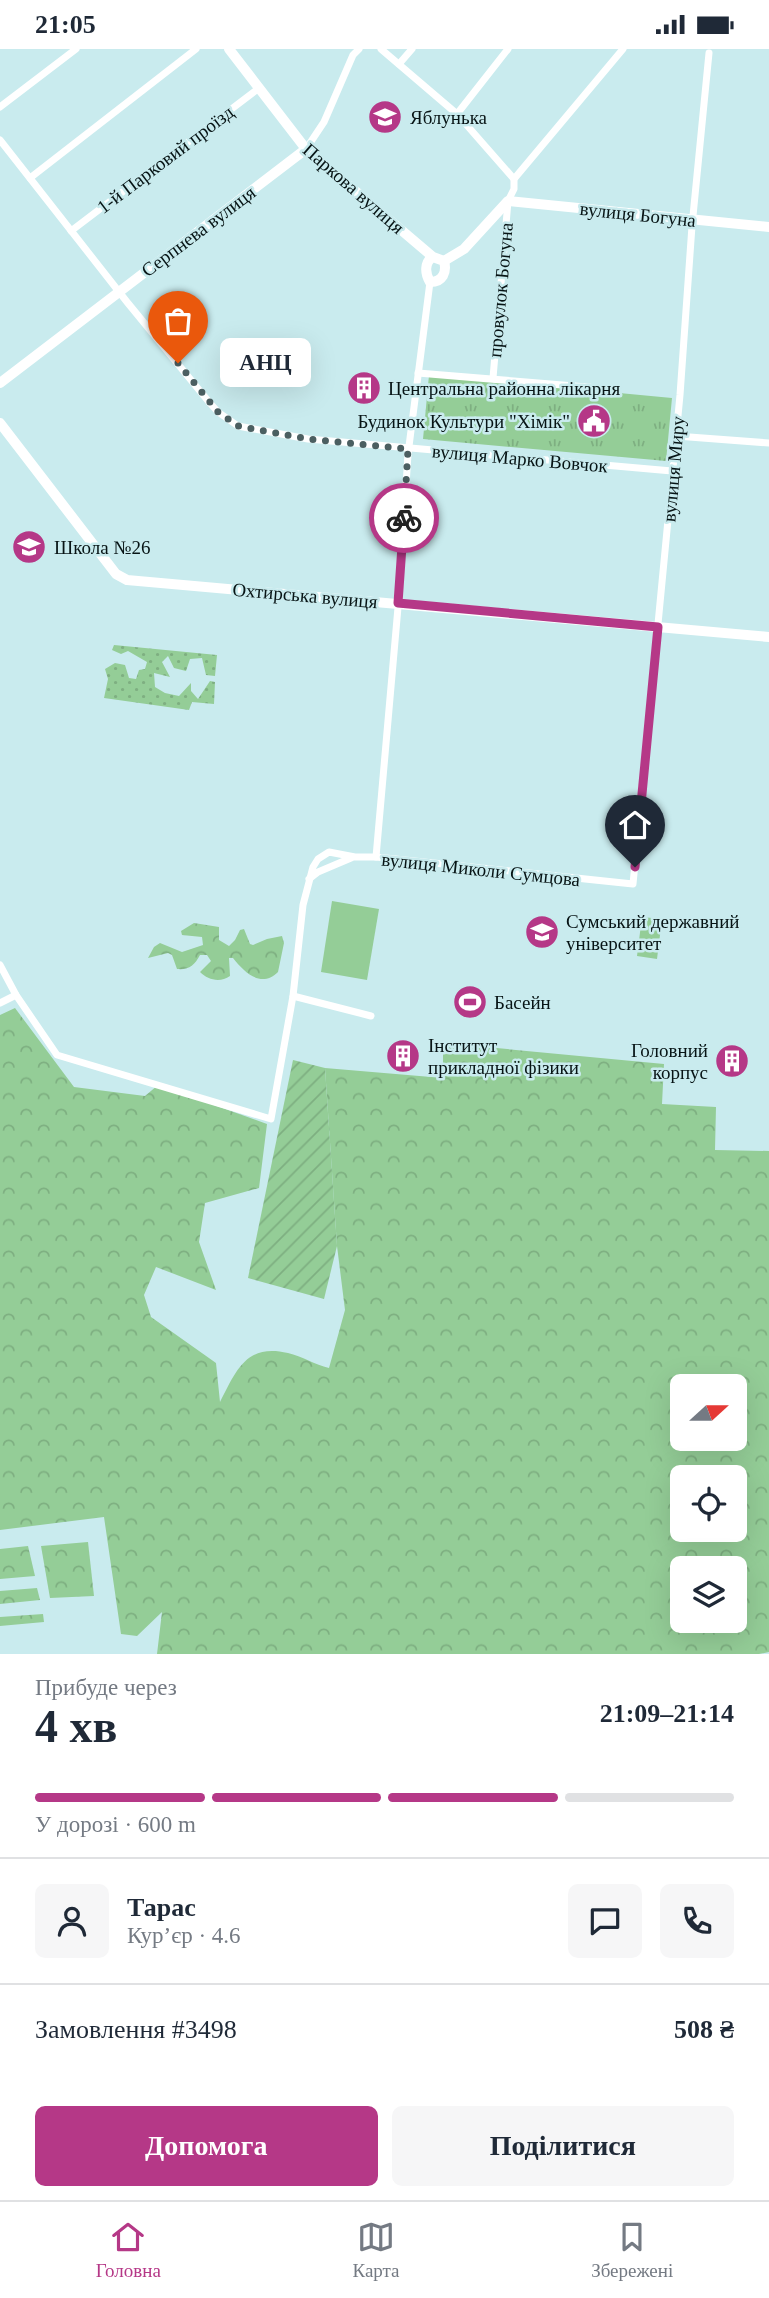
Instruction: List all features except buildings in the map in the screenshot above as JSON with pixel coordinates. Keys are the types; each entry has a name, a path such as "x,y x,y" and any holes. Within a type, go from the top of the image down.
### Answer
{"main road":[{"name":"Паркова вулиця","path":"306,149 439,259"},
{"name":"Серпнева вулиця","path":"0,383 306,149"},
{"name":"вулиця Богуна","path":"508,201 769,227"},
{"path":"439,259 446,267 443,277 439,281 430,282 426,272 427,264 439,259 464,249 508,201"},
{"name":"Охтирська вулиця","path":"0,423 116,575 127,580 769,637"}],"street":[{"path":"0,107 76,49"},
{"path":"30,178 196,49"},
{"name":"Паркова вулиця","path":"229,49 306,149"},
{"name":"Серпнева вулиця","path":"306,149 324,122 353,55 359,49"},
{"path":"381,49 457,114 514,179 623,49"},
{"path":"399,64 412,49"},
{"path":"457,114 508,49"},
{"name":"вулиця Миру","path":"633,884 673,471 709,53"},
{"name":"1-й Парковий проїзд","path":"71,231 259,88"},
{"name":"вулиця Марко Вовчок","path":"0,140 209,402 238,426 308,439 673,471"},
{"name":"провулок Богуна","path":"493,379 508,201 514,189 514,179"},
{"path":"376,857 408,449 430,282"},
{"path":"418,373 611,389"},
{"path":"676,436 769,443"},
{"name":"вулиця Миколи Сумцова","path":"309,879 318,859 329,852 355,857 633,884"},
{"path":"0,965 16,995 57,1055 271,1119 293,996 303,905 309,879 318,872 355,857"},
{"path":"0,1003 16,995"},
{"path":"293,996 371,1016"}],"green space":[{"path":"429,375 672,398 666,461 423,439"},
{"path":"114,645 217,655 215,676 206,675 202,658 190,659 186,671 174,668 168,656 162,662 170,677 154,673 155,687 165,693 179,696 191,683 191,691 198,699 210,681 215,682 214,704 192,702 189,710 104,698 108,679 105,669 115,663 125,665 129,678 136,679 139,670 145,669 147,662 128,651 121,654 112,650"},
{"path":"332,901 379,909 367,980 321,972"},
{"path":"642,917 662,919 657,959 637,956"},
{"path":"194,923 219,927 219,940 229,946 240,930 244,929 250,944 253,945 282,936 284,943 278,972 272,977 259,979 248,973 233,958 229,958 230,976 214,980 200,972 211,961 207,955 200,955 191,967 185,969 177,969 172,955 168,953 148,958 154,947 160,943 182,952 203,945 202,937 182,935 181,931"},
{"path":"15,1008 74,1087 145,1096 158,1085 267,1124 259,1188 205,1203 199,1242 216,1290 156,1267 144,1295 151,1317 216,1363 220,1402 237,1370 252,1356 262,1352 288,1353 329,1368 345,1310 337,1246 325,1068 443,1078 443,1043 664,1064 662,1104 716,1107 715,1150 769,1151 769,1652 157,1654 162,1612 137,1636 121,1634 104,1517 0,1530 0,1015"},
{"path":"293,1060 325,1068 337,1246 324,1299 248,1278"},
{"path":"88,1542 94,1596 50,1598 41,1546"},
{"path":"28,1546 35,1576 0,1579 0,1549"},
{"path":"37,1588 40,1600 0,1604 0,1591"},
{"path":"43,1614 44,1622 0,1626 0,1617"}],"way so far":[{"path":"178,363 218,412 238,426 308,439 408,449 404,518"}],"place":[{"name":"Яблунька","path":"385,117"},
{"name":"АНЦ","path":"178,363"},
{"name":"Центральна районна лікарня","path":"364,388"},
{"name":"Будинок Культури \"Хімік\"","path":"594,421"},
{"name":"Школа №26","path":"29,547"},
{"name":"Сумський державний університет","path":"542,932"},
{"name":"Басейн","path":"470,1002"},
{"name":"Інститут прикладної фізики","path":"403,1056"},
{"name":"Головний корпус","path":"732,1061"}],"route":[{"path":"404,518 398,603 658,627 635,867"}]}
